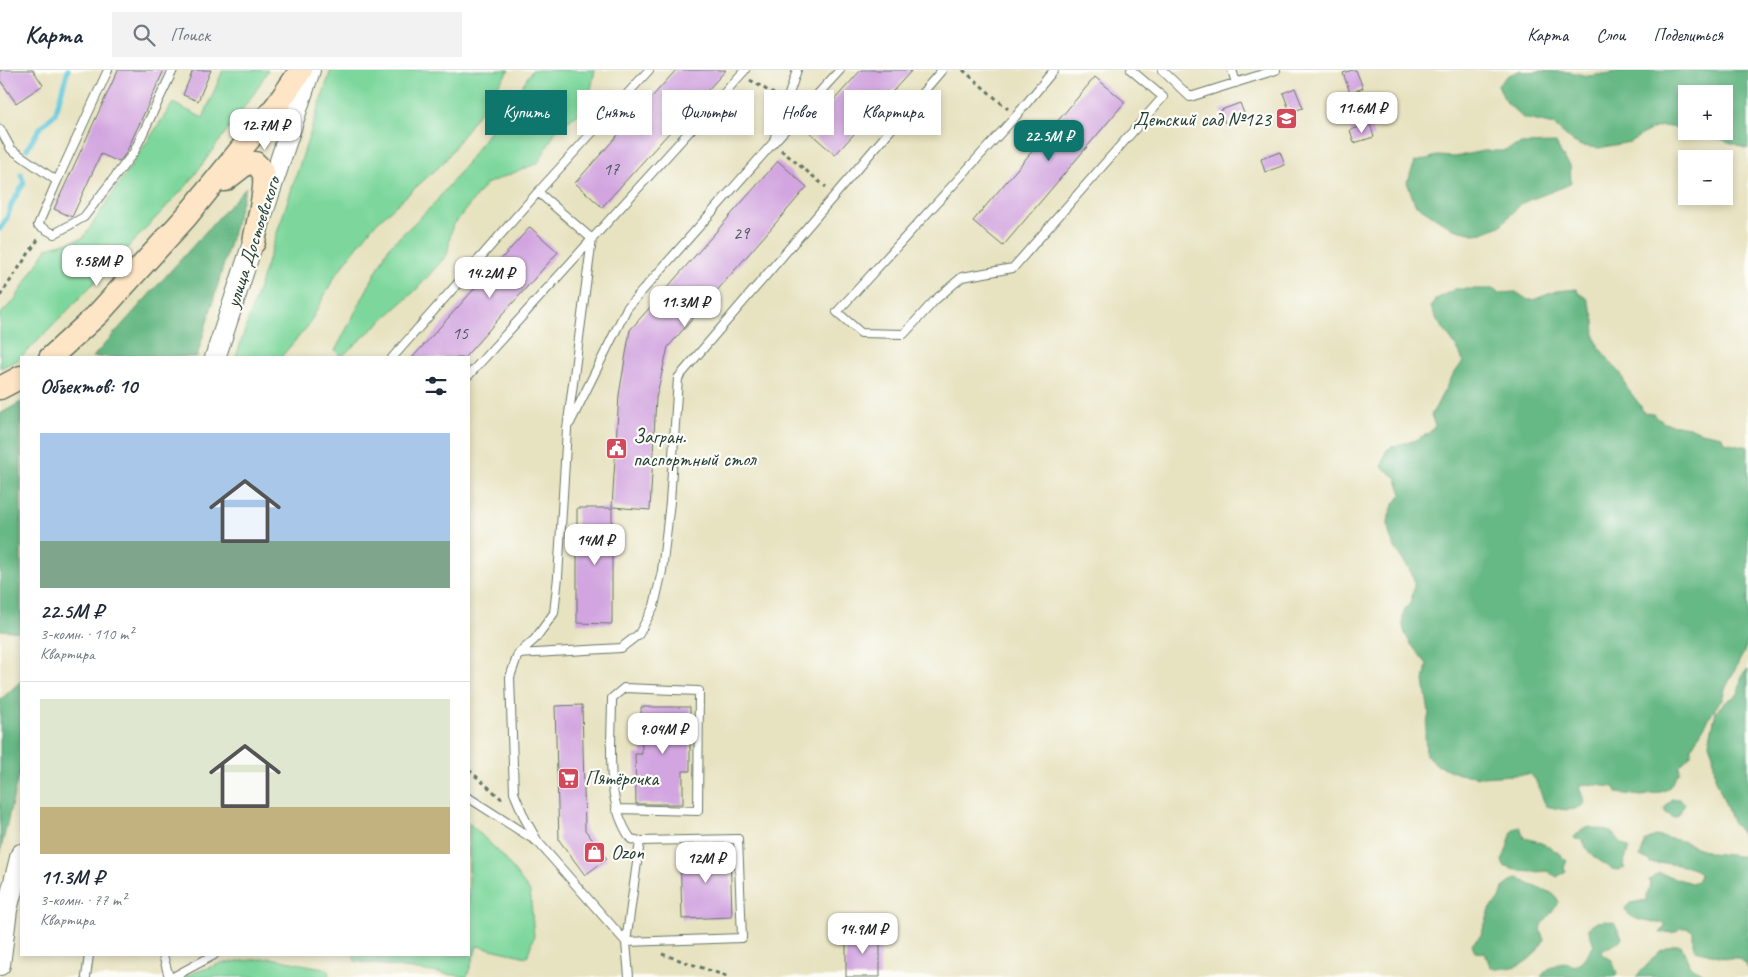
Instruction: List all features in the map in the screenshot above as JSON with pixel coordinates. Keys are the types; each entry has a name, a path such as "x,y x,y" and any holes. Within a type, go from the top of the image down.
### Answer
{"main road":[{"path":"52,356 98,314 186,217 278,105 301,70"},
{"path":"186,217 233,174 247,164 255,163 262,169 264,175 254,242"},
{"path":"0,388 20,378"}],"street":[{"name":"улица Достоевского","path":"216,356 310,70"},
{"path":"0,965 7,910 20,858"}],"lane":[{"path":"108,70 38,225 54,234 84,217 134,152 173,70"},
{"path":"394,356 538,192 649,70"},
{"path":"790,90 797,70"},
{"path":"567,429 627,308 840,70"},
{"path":"518,654 621,648 640,634 654,606 662,571 670,502 678,378 942,70"},
{"path":"1054,70 1016,116 837,312 861,333 904,334 935,300 962,277 1013,268 1163,97 1131,70"},
{"path":"1162,70 1190,97 1276,70"},
{"path":"1232,70 1236,83"},
{"path":"470,374 743,72"},
{"path":"0,129 11,149 57,181"},
{"path":"773,143 776,135"},
{"path":"538,192 592,239"},
{"path":"592,239 567,429 554,613 534,639 518,654 510,677 514,792 525,820 538,842 626,942"},
{"path":"616,809 698,811 699,691 624,688 612,698 612,784 616,809 625,831 631,839 640,841 738,839 742,938 626,942"},
{"path":"470,799 538,842"},
{"path":"629,977 626,942 640,841"},
{"path":"86,977 89,956"},
{"path":"163,956 169,977"},
{"path":"173,977 212,956"}],"path":[{"path":"963,70 1016,116"},
{"path":"743,72 769,90"},
{"path":"773,143 834,194"},
{"path":"0,296 45,229"},
{"path":"470,771 525,820"},
{"path":"654,951 730,977"}],"green space":[{"path":"223,70 268,70 255,92 188,184 50,329 18,360 0,368 0,314 14,301 47,248 83,238 173,103 203,118"},
{"path":"331,70 509,70 495,90 485,90 485,104 444,162 373,226 335,276 308,326 282,356 236,356"},
{"path":"532,70 595,70 591,90 577,90 577,115 567,122 567,90 520,90"},
{"path":"1521,70 1522,72 1570,72 1588,76 1632,70 1748,70 1748,149 1724,140 1733,140 1733,85 1678,85 1678,128 1662,126 1650,130 1630,142 1599,148 1581,146 1572,141 1554,125 1523,118 1505,101 1498,85 1507,76"},
{"path":"487,135 554,135 538,163 486,184 452,227 447,255 416,290 340,356 335,351 389,247 433,205"},
{"path":"1556,143 1561,154 1570,165 1571,182 1566,186 1522,203 1500,226 1483,233 1474,234 1453,229 1415,204 1407,182 1415,162 1437,156 1454,157 1483,151 1502,151 1521,144"},
{"path":"246,187 197,356 94,356"},
{"path":"1455,289 1495,289 1497,293 1516,292 1528,300 1533,300 1556,291 1577,289 1578,293 1587,298 1594,316 1595,337 1599,348 1621,374 1627,388 1644,413 1653,414 1664,423 1689,427 1701,432 1722,436 1724,442 1748,447 1748,641 1725,689 1722,700 1691,748 1691,755 1679,767 1680,771 1668,789 1642,796 1617,793 1615,787 1585,784 1579,787 1585,803 1576,809 1561,809 1546,806 1535,779 1529,774 1482,777 1459,774 1437,765 1426,755 1425,734 1429,713 1424,681 1427,664 1408,639 1403,625 1403,617 1405,609 1410,603 1414,580 1392,542 1388,526 1391,510 1402,494 1396,477 1382,467 1386,451 1391,447 1413,441 1429,433 1435,426 1431,415 1463,361 1431,308 1435,300"},
{"path":"20,403 20,632 0,630 0,414"},
{"path":"1748,669 1748,837 1745,838 1732,821 1715,777 1713,754 1709,743 1716,711 1738,694 1742,674"},
{"path":"20,682 20,769 0,853 0,700"},
{"path":"1672,799 1679,799 1685,803 1678,816 1674,818 1666,813 1664,809"},
{"path":"470,824 503,856 530,892 534,936 527,957 477,946 467,977 355,961 353,956 470,956"},
{"path":"1520,826 1524,838 1542,843 1563,857 1567,861 1564,867 1566,871 1557,877 1547,871 1525,872 1504,866 1502,860 1510,837 1514,829"},
{"path":"1590,827 1611,832 1629,848 1623,865 1625,868 1615,870 1611,868 1591,854 1583,840 1575,839 1574,837 1581,830"},
{"path":"1656,836 1682,841 1711,853 1748,857 1748,969 1746,964 1739,958 1727,958 1695,950 1693,931 1687,928 1680,928 1676,932 1660,933 1666,924 1642,921 1632,917 1625,909 1630,903 1647,900 1646,896 1651,884 1649,880 1659,873 1691,883 1697,881 1700,875 1698,871 1681,865 1650,863 1649,860 1640,857 1646,840"},
{"path":"1516,878 1551,893 1559,902 1540,929 1544,940 1534,954 1524,963 1494,969 1490,966 1485,953 1475,952 1472,944 1481,935 1491,907 1500,899 1503,888"},
{"path":"1607,921 1614,923 1622,937 1621,940 1602,951 1603,955 1612,960 1617,973 1614,977 1541,977 1556,965 1565,963 1574,966 1582,961 1594,945 1588,928 1597,922"},
{"path":"1674,945 1681,945 1690,966 1710,977 1636,977 1660,951"},
{"path":"271,958 328,969 329,977 182,977 222,963"}],"building":[{"path":"0,70 33,70 43,85 16,103 0,80"},
{"path":"118,70 164,70 126,153 119,162 101,154 72,217 54,209"},
{"path":"193,70 211,70 198,101 183,95"},
{"path":"676,70 726,70 708,90 662,90 662,135 667,135 602,207 575,183 618,135 652,135 652,97"},
{"path":"861,70 912,70 894,90 844,90 844,135 853,135 835,155 813,135 834,135 834,100"},
{"path":"1356,70 1363,88 1350,93 1343,73"},
{"path":"1095,77 1125,102 1003,246 973,221"},
{"path":"1295,88 1303,108 1290,112 1283,93"},
{"path":"1240,103 1245,116 1225,123 1221,110"},
{"path":"1370,124 1374,137 1354,143 1350,130"},
{"path":"1280,152 1285,165 1265,172 1261,159"},
{"path":"778,161 807,187 668,347 656,398 650,510 612,507 619,395 630,330"},
{"path":"530,227 558,252 466,356 414,356"},
{"path":"577,508 612,508 612,624 577,623"},
{"path":"582,705 585,830 607,859 585,875 559,840 555,706"},
{"path":"641,707 690,707 690,771 683,771 683,804 636,804 635,754 642,754"},
{"path":"730,849 732,917 682,919 680,850"},
{"path":"846,933 880,933 880,977 846,977"}],"waterway":[{"path":"27,149 39,129 55,114 68,70"},
{"path":"0,229 24,183 21,174"}],"place":[{"name":"Детский сад №123","path":"1287,119"},
{"name":"Загран. паспортный стол","path":"617,448"},
{"name":"Пятёрочка","path":"569,778"},
{"name":"Ozon","path":"595,852"}]}
